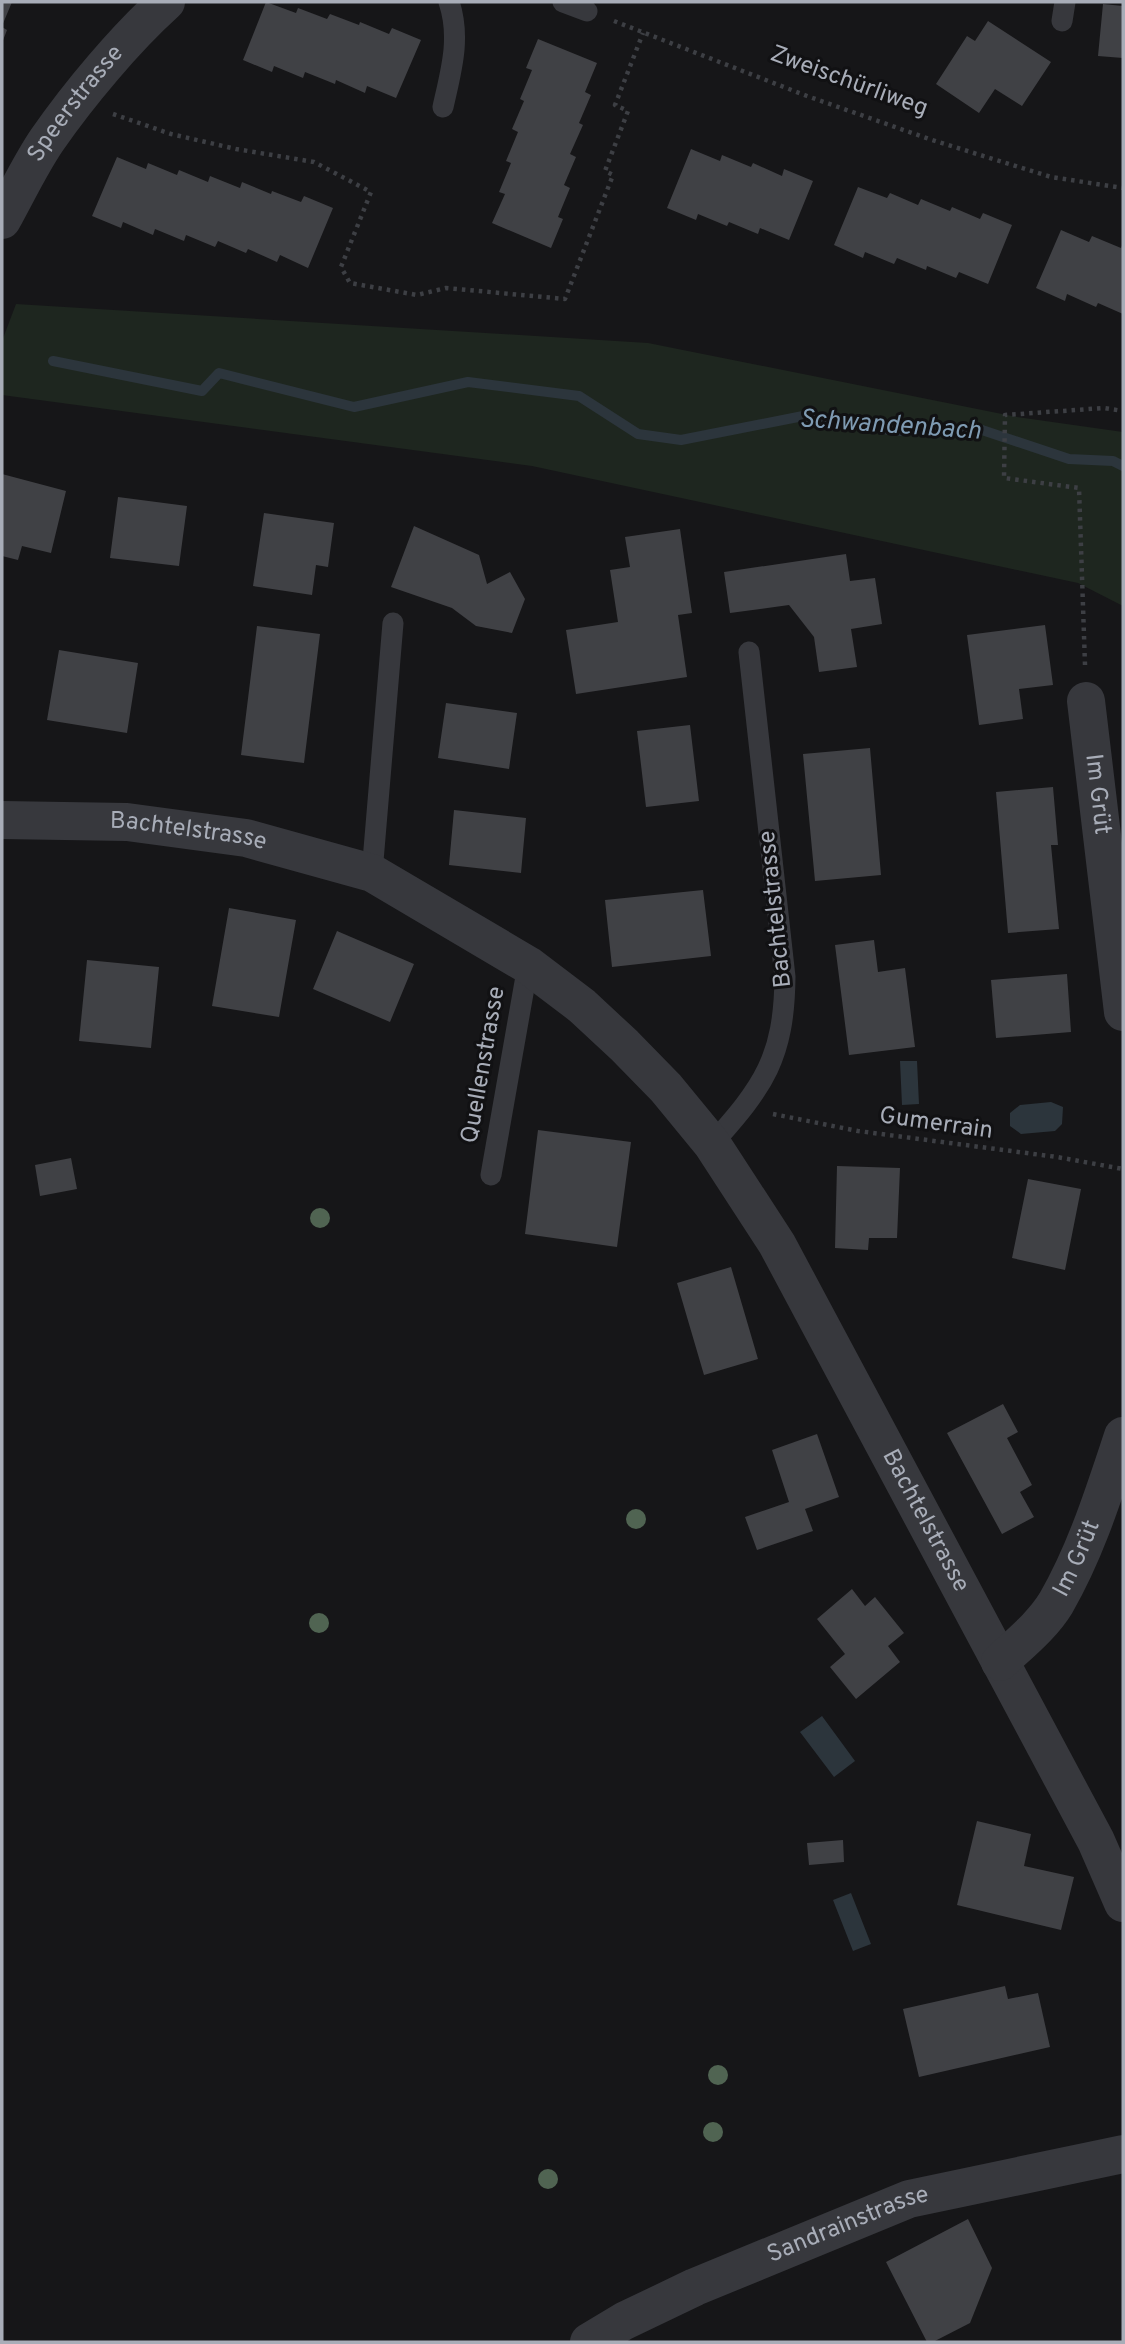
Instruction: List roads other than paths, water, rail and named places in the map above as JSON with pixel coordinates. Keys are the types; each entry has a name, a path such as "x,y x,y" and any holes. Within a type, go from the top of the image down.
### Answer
{"street":[{"name":"Speerstrasse","path":"2,219 45,142 75,102 166,2"},
{"name":"Im Grüt","path":"1086,701 1123,1012"},
{"name":"Bachtelstrasse","path":"2,820 127,822 233,836 372,873 528,965 582,1006 624,1045 666,1088 712,1144 777,1244 1096,1841 1123,1903"},
{"name":"Im Grüt","path":"1000,1662 1033,1630 1055,1603 1094,1525 1123,1436"},
{"name":"Sandrainstrasse","path":"589,2342 624,2320 695,2287 909,2199 1123,2154"}],"lane":[{"path":"443,107 457,40 456,20 449,2"},
{"path":"563,2 587,11"},
{"path":"372,873 393,623"},
{"name":"Bachtelstrasse","path":"712,1144 745,1108 766,1077 776,1051 785,1003 785,977 749,652"},
{"name":"Quellenstrasse","path":"491,1175 528,965"}],"waterway":[{"name":"Schwandenbach","path":"53,361 202,391 219,373 354,407 468,382 579,396 638,434 681,440 803,416 896,431 976,428 1069,459 1113,461 1123,466"}]}
